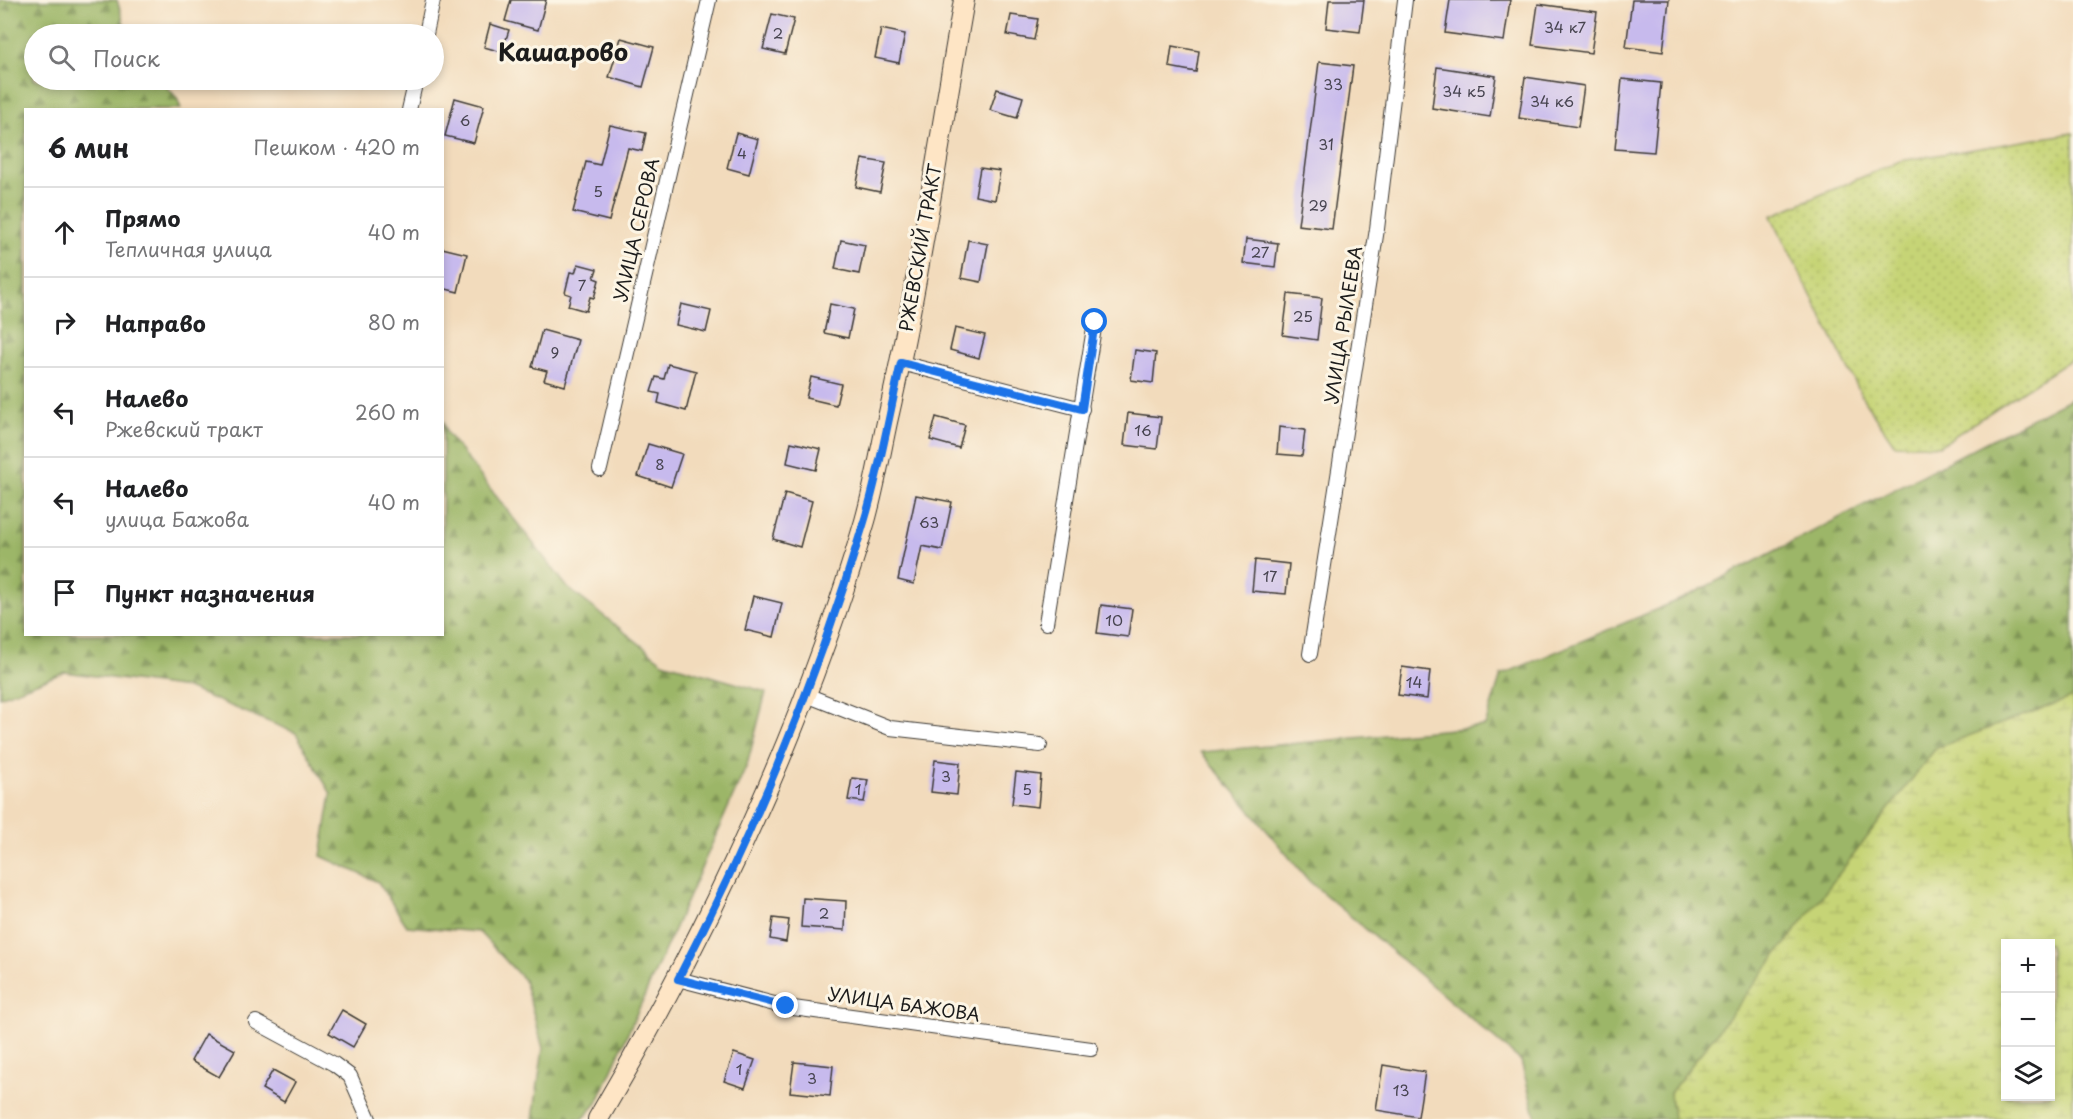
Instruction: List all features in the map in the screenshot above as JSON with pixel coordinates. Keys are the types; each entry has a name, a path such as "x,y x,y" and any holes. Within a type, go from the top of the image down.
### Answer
{"main road":[{"name":"РЖЕВСКИЙ ТРАКТ","path":"598,1119 704,929 773,776 865,519 901,363 964,0"}],"street":[{"path":"428,24 433,0"},
{"name":"УЛИЦА СЕРОВА","path":"600,469 709,0"},
{"name":"УЛИЦА РЫЛЕЕВА","path":"1310,654 1377,229 1405,0"},
{"path":"409,108 414,90"},
{"path":"1046,623 1095,322"},
{"path":"901,363 1082,409"},
{"path":"804,694 890,728 1040,744"},
{"name":"УЛИЦА БАЖОВА","path":"678,979 786,1006 1091,1049"},
{"path":"256,1022 334,1064 350,1076 369,1119"}],"green space":[{"path":"0,0 117,0 124,24 24,24 24,90 169,90 177,98 181,108 24,108 24,636 444,636 444,425 446,432 568,588 663,662 766,692 747,765 597,1103 583,1119 533,1119 543,1048 524,980 479,932 407,926 378,882 321,856 331,794 296,733 187,688 65,672 0,697"},
{"path":"2073,133 2073,358 1939,446 1894,444 1864,400 1771,216 1900,161"},
{"path":"2073,397 2073,1119 1536,1119 1521,1061 1309,881 1201,752 1485,726 1501,675 1686,597"},
{"path":"2073,697 2073,1119 1673,1119 1670,1093 1936,748"}],"building":[{"path":"511,0 546,0 538,30 505,21"},
{"path":"1329,0 1364,0 1360,32 1326,28"},
{"path":"1450,0 1510,0 1504,41 1445,33"},
{"path":"1632,0 1669,0 1663,52 1626,47"},
{"path":"1538,4 1597,12 1591,53 1532,45"},
{"path":"772,14 794,19 785,54 763,49"},
{"path":"1011,15 1038,19 1034,40 1007,35"},
{"path":"490,24 509,30 502,52 484,47"},
{"path":"881,29 905,34 899,63 875,58"},
{"path":"621,38 654,47 643,87 609,77"},
{"path":"1172,46 1199,51 1196,72 1169,67"},
{"path":"1319,62 1353,66 1332,229 1298,225"},
{"path":"1437,67 1496,76 1490,117 1432,108"},
{"path":"1525,77 1584,86 1578,127 1519,118"},
{"path":"1622,79 1661,83 1654,152 1615,149"},
{"path":"997,89 1023,97 1017,118 990,110"},
{"path":"455,98 484,106 474,143 445,136"},
{"path":"610,125 646,133 642,151 628,148 609,221 573,212 586,162 600,165"},
{"path":"736,133 758,139 749,174 727,168"},
{"path":"862,159 886,163 880,192 856,187"},
{"path":"980,168 1000,171 995,200 975,196"},
{"path":"1246,239 1278,243 1275,267 1243,263"},
{"path":"841,240 865,245 859,274 835,269"},
{"path":"968,240 988,244 981,282 961,278"},
{"path":"444,248 467,254 458,292 444,288"},
{"path":"578,264 597,269 594,278 599,280 594,298 590,297 586,311 568,306 571,295 565,293 570,272 575,273"},
{"path":"1288,294 1322,298 1317,340 1283,335"},
{"path":"681,304 711,311 706,332 676,325"},
{"path":"830,304 854,309 848,338 824,333"},
{"path":"955,328 985,335 979,358 950,350"},
{"path":"542,330 578,340 565,386 544,380 547,371 532,367"},
{"path":"1135,350 1156,353 1153,383 1131,380"},
{"path":"668,364 696,371 686,411 658,403 660,394 651,392 656,377 664,379"},
{"path":"811,377 841,384 836,405 806,398"},
{"path":"1128,413 1161,417 1157,449 1124,445"},
{"path":"936,417 965,425 959,448 930,440"},
{"path":"1279,427 1305,430 1302,456 1277,454"},
{"path":"791,442 821,449 816,470 787,463"},
{"path":"648,444 682,454 671,487 638,476"},
{"path":"785,493 812,501 800,547 773,539"},
{"path":"916,495 952,502 942,550 922,546 914,584 898,580"},
{"path":"1255,560 1289,564 1286,594 1252,591"},
{"path":"753,596 782,603 774,637 745,630"},
{"path":"1101,605 1132,609 1128,637 1097,633"},
{"path":"1402,667 1430,671 1427,699 1398,695"},
{"path":"935,760 960,763 957,795 931,792"},
{"path":"1016,772 1041,775 1038,807 1012,804"},
{"path":"852,778 868,780 864,802 848,800"},
{"path":"803,898 846,901 845,930 801,927"},
{"path":"773,918 789,920 786,942 770,939"},
{"path":"342,1010 366,1024 353,1047 329,1033"},
{"path":"206,1034 235,1050 219,1077 191,1061"},
{"path":"734,1053 755,1060 745,1088 724,1081"},
{"path":"794,1062 833,1066 830,1096 790,1092"},
{"path":"1383,1065 1425,1072 1418,1117 1376,1110"},
{"path":"273,1070 295,1082 284,1102 262,1089"}],"district":[{"name":"Кашарово","path":"563,53"}],"route":[{"path":"786,1006 678,979 704,929 773,776 834,614 865,519 901,363 1082,409 1095,322"}]}
